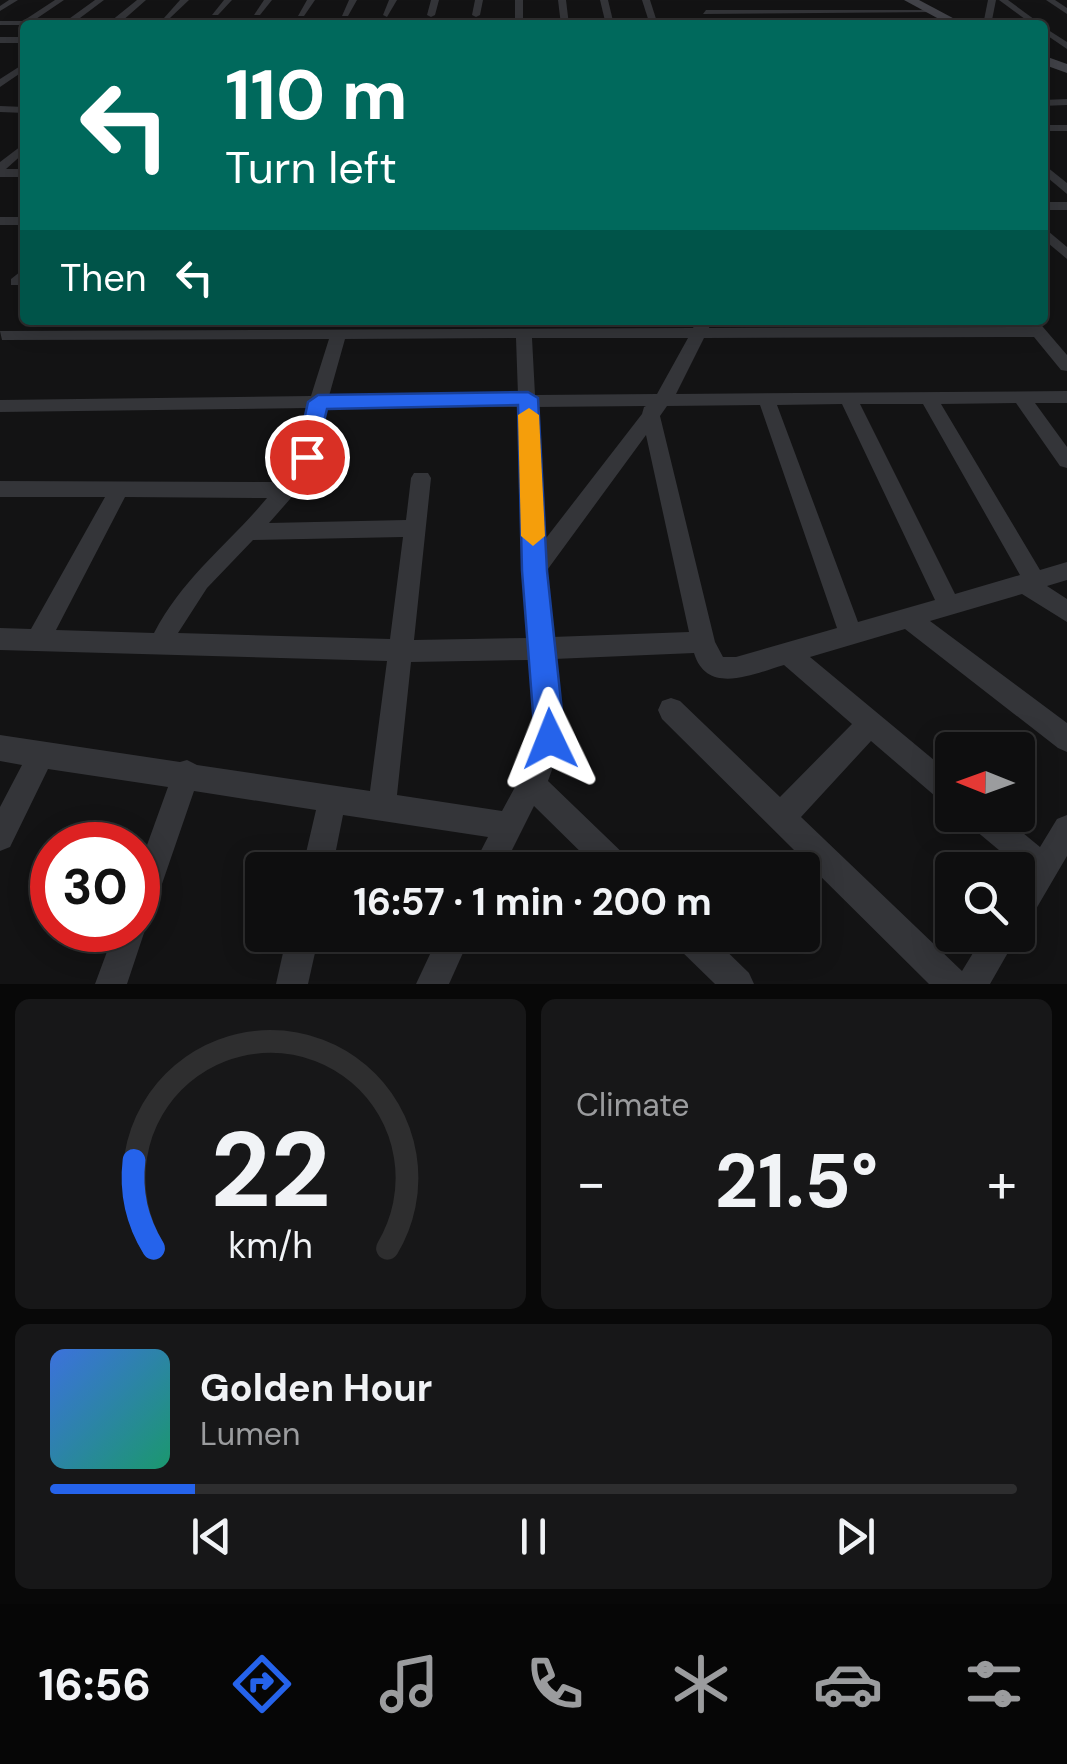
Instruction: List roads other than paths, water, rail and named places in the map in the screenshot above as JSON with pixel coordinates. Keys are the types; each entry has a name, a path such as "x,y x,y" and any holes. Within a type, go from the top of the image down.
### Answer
{"street":[{"path":"0,9 14,0"},
{"path":"29,20 60,0"},
{"path":"72,20 100,0"},
{"path":"119,20 142,0"},
{"path":"167,16 185,0"},
{"path":"215,13 228,0"},
{"path":"257,14 268,0"},
{"path":"301,14 311,0"},
{"path":"345,14 353,0"},
{"path":"386,15 393,0"},
{"path":"431,15 435,0"},
{"path":"476,15 478,0"},
{"path":"700,0 710,20"},
{"path":"910,0 950,20"},
{"path":"976,0 992,0"},
{"path":"1003,0 1031,20"},
{"path":"1050,0 1067,12"},
{"path":"706,12 934,12"},
{"path":"0,170 20,151"},
{"path":"1048,172 1067,190"},
{"path":"1048,236 1067,255"},
{"path":"85,335 92,325"},
{"path":"2,335 524,336 702,326 1034,326 1067,366"},
{"path":"534,571 674,384 702,326"},
{"path":"160,644 172,615 189,590 252,532 288,490 307,457 338,335"},
{"path":"495,852 550,739 534,571 524,336"},
{"path":"928,397 1030,582 1067,612"},
{"path":"1020,397 1067,461"},
{"path":"0,406 528,398 656,405 766,398 1067,397"},
{"path":"766,398 851,634"},
{"path":"848,398 950,607"},
{"path":"656,405 703,642 707,658 718,668 736,668 1067,571"},
{"path":"382,806 421,478"},
{"path":"1,490 288,490"},
{"path":"38,642 118,491"},
{"path":"252,532 416,528"},
{"path":"908,618 1067,739"},
{"path":"0,640 402,650 544,650 703,642"},
{"path":"787,653 935,778"},
{"path":"671,710 952,984"},
{"path":"781,817 870,724"},
{"path":"0,748 507,826"},
{"path":"0,837 42,753"},
{"path":"160,849 187,774"},
{"path":"530,784 601,852"},
{"path":"321,852 333,797"},
{"path":"1035,881 1067,828"},
{"path":"1000,832 1043,868"},
{"path":"110,984 122,952"},
{"path":"292,984 299,952"},
{"path":"432,984 447,952"},
{"path":"705,952 738,984"},
{"path":"972,984 992,952"}]}
